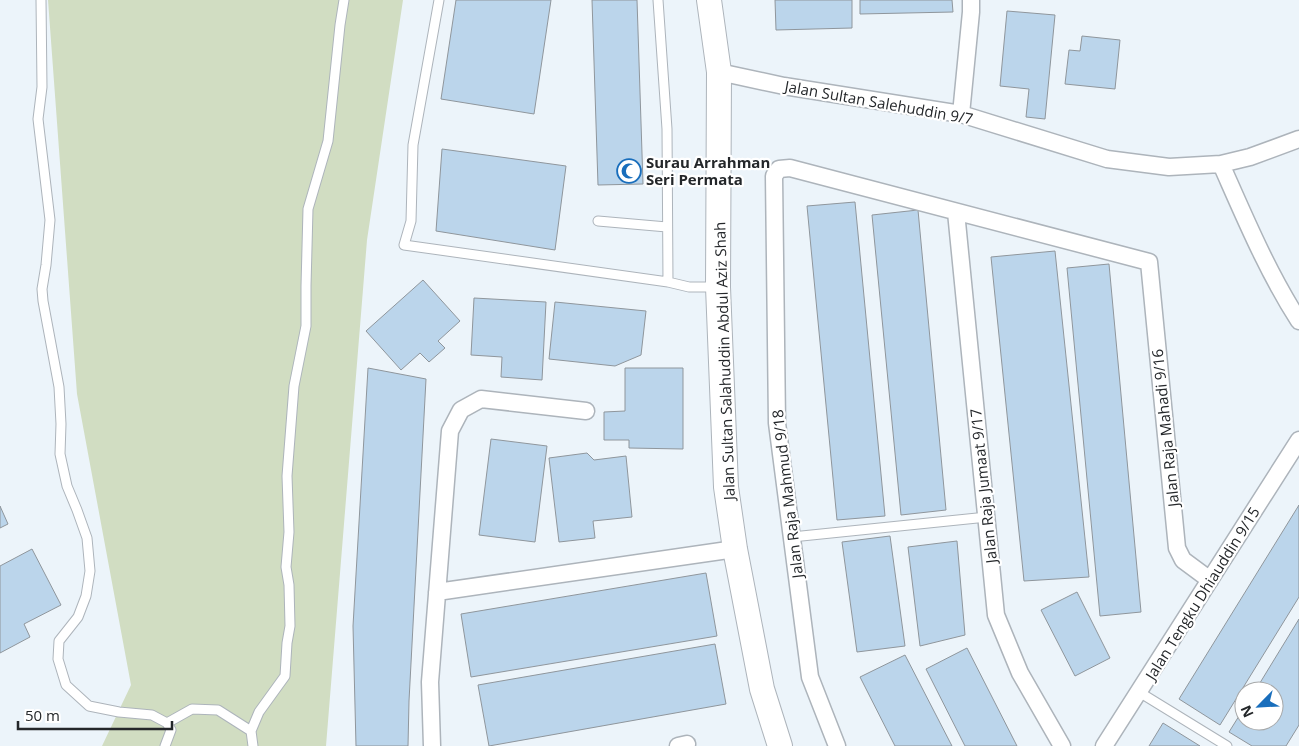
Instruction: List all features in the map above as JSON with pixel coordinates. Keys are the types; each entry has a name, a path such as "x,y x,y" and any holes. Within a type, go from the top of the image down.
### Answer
{"street":[{"name":"Jalan Sultan Salahuddin Abdul Aziz Shah","path":"709,0 719,72 718,287 726,487 735,549 762,689 780,746"},
{"path":"961,114 971,0"},
{"name":"Jalan Sultan Salehuddin 9/7","path":"719,72 784,86 961,114 1107,160 1168,167 1221,164 1250,157 1299,139"},
{"path":"1221,164 1257,246 1299,321"},
{"name":"Jalan Raja Mahmud 9/18","path":"837,746 810,677 777,423 774,176 779,169 790,168 956,212"},
{"name":"Jalan Raja Mahadi 9/16","path":"956,212 1149,262 1178,548 1183,560 1210,580"},
{"name":"Jalan Raja Jumaat 9/17","path":"956,212 996,615 1020,673 1062,746"},
{"path":"432,746 430,682 450,431 461,410 481,399 586,411"},
{"name":"Jalan Tengku Dhiauddin 9/15","path":"1104,746 1299,440"},
{"path":"436,592 735,549"}],"lane":[{"path":"41,0 42,87 38,119 50,220 42,301 60,387 60,454 67,486 87,538 90,571 86,596 78,617 59,641 58,659 66,685 88,706 119,712 152,715 167,723 171,730 165,746"},
{"path":"254,746 251,731 258,712 285,676 290,626 289,585 286,567 289,532 287,476 294,386 306,326 308,209 328,141 344,0"},
{"path":"439,0 413,146 411,221 404,246 668,282 689,287 718,287"},
{"path":"658,0 667,129 668,282"},
{"path":"598,221 668,227"},
{"path":"792,538 986,517"},
{"path":"1139,692 1227,746"},
{"path":"167,723 192,709 218,710 251,731"}],"green space":[{"path":"48,0 403,0 367,240 326,746 102,746 131,685 77,394"}],"building":[{"path":"456,0 551,0 534,114 441,99"},
{"path":"592,0 637,0 643,184 598,185"},
{"path":"775,0 852,0 852,28 776,30"},
{"path":"860,0 952,0 953,12 860,14"},
{"path":"1007,11 1055,15 1045,119 1026,117 1029,89 1000,86"},
{"path":"1082,36 1120,40 1115,89 1065,84 1069,50 1080,51"},
{"path":"442,149 566,166 555,250 436,231"},
{"path":"855,202 885,516 837,520 807,206"},
{"path":"918,210 946,510 901,515 872,215"},
{"path":"1055,251 1089,577 1024,581 991,257"},
{"path":"1109,264 1141,612 1100,616 1067,268"},
{"path":"423,280 460,321 438,341 445,348 429,362 420,353 401,370 366,331"},
{"path":"474,298 546,302 542,380 501,377 502,357 471,355"},
{"path":"555,302 646,311 641,355 615,366 549,359"},
{"path":"368,368 426,379 408,746 356,746 353,626"},
{"path":"625,368 683,368 683,449 629,448 629,440 604,440 604,412 625,411"},
{"path":"491,439 547,446 535,542 479,535"},
{"path":"587,453 594,460 626,456 632,517 593,521 595,538 559,542 549,458"},
{"path":"1299,505 1299,597 1247,681 1234,681 1234,702 1220,725 1179,699"},
{"path":"0,506 8,524 0,528"},
{"path":"890,536 905,646 857,652 842,542"},
{"path":"957,541 965,635 920,646 908,547"},
{"path":"32,549 61,605 24,624 30,637 0,653 0,566"},
{"path":"706,573 717,636 471,677 461,614"},
{"path":"1077,592 1110,658 1075,676 1041,610"},
{"path":"1299,619 1299,725 1286,746 1252,746 1229,732 1234,724 1234,731 1284,731 1284,681 1261,681"},
{"path":"715,644 726,704 489,746 478,685"},
{"path":"967,648 1017,746 965,746 926,669"},
{"path":"905,655 952,746 895,746 860,677"},
{"path":"1163,723 1200,746 1149,746"}],"place":[{"name":"Surau Arrahman Seri Permata","path":"629,171"}]}
